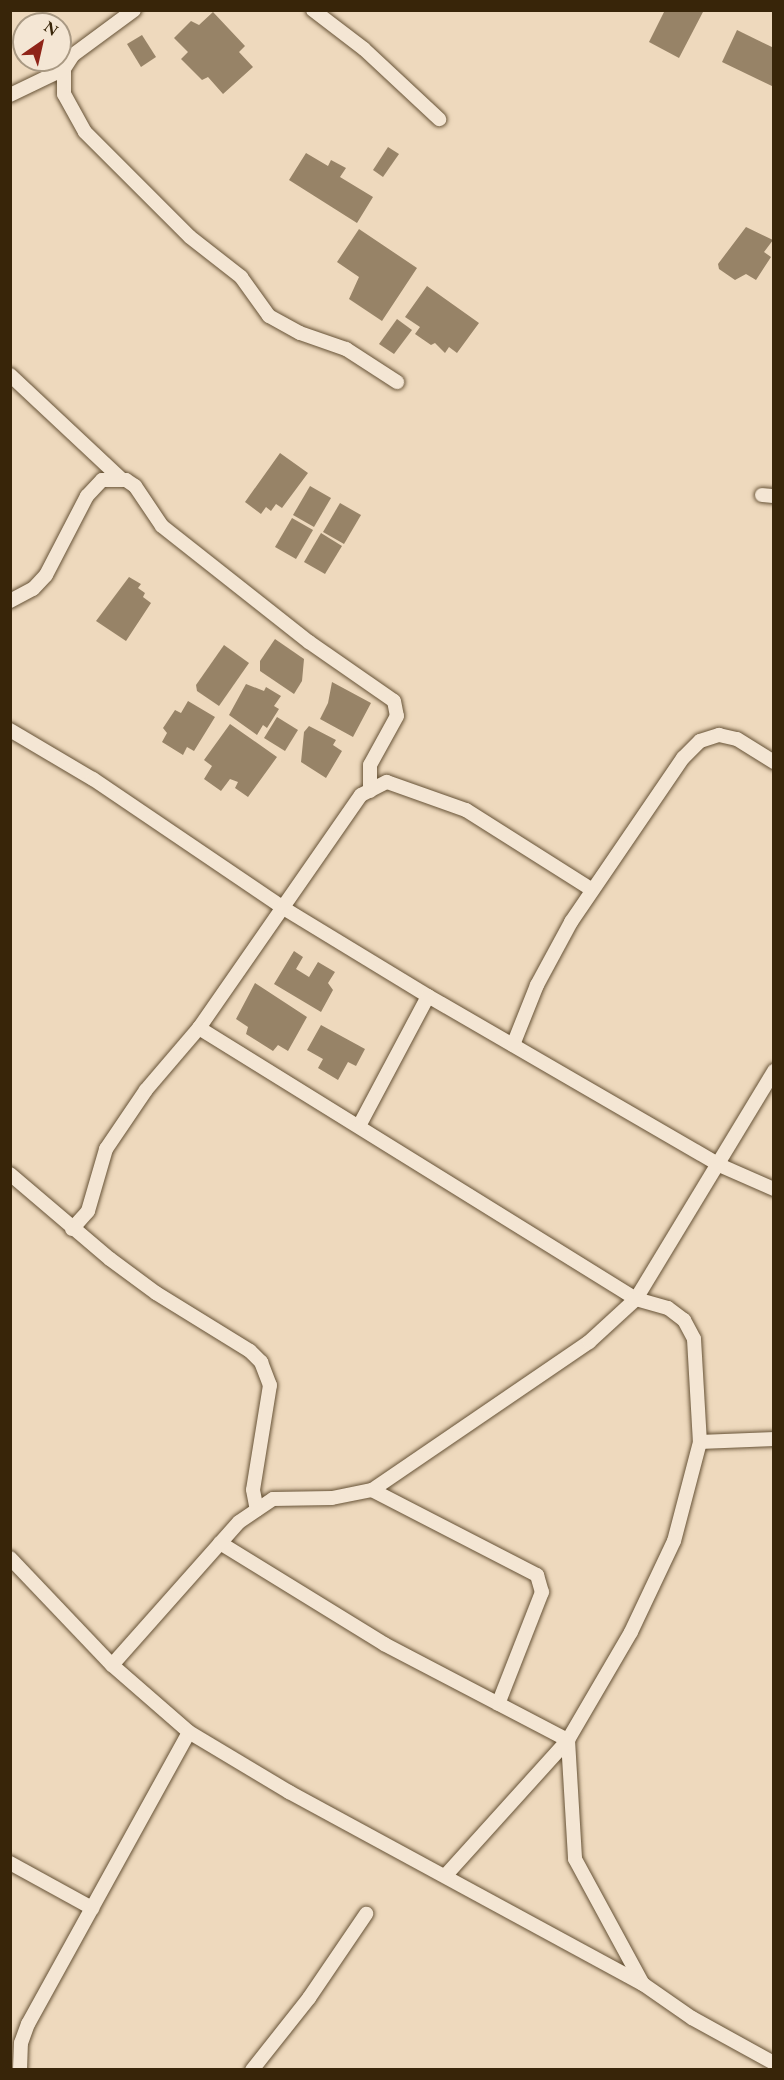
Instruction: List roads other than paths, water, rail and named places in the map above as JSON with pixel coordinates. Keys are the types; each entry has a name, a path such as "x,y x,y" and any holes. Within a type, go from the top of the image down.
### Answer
{"street":[{"path":"72,57 134,10"},
{"path":"313,10 364,49 439,119"},
{"path":"10,95 58,72"},
{"path":"64,72 64,94 86,132 190,237 241,277 269,316 300,333 346,349 397,382"},
{"path":"10,375 120,478 135,486 162,526 309,642 394,701 397,716 370,765 370,790"},
{"path":"10,601 33,589 46,575 87,496 102,480 120,478"},
{"path":"10,730 93,778 285,909 428,996 719,1165 774,1189"},
{"path":"513,1045 537,985 591,889 683,758 700,741 719,735 737,739 774,762"},
{"path":"72,1229 88,1211 106,1149 146,1090 199,1029 285,909 361,795 387,782 466,810 591,889"},
{"path":"359,1126 428,996"},
{"path":"199,1029 636,1299 668,1308 684,1320 694,1339 700,1442 674,1541 631,1632 568,1740 446,1875"},
{"path":"112,1665 239,1522 273,1499 332,1498 372,1490 589,1342 636,1299 774,1071"},
{"path":"10,1174 72,1229 156,1293 249,1351 261,1362 270,1385 254,1490 257,1510"},
{"path":"700,1442 774,1439"},
{"path":"372,1490 537,1575 542,1592 498,1704"},
{"path":"220,1543 384,1644 568,1740"},
{"path":"10,1558 112,1665 189,1732 289,1792 446,1875 643,1984 692,2018 774,2063"},
{"path":"20,2070 21,2043 28,2024 189,1732"},
{"path":"568,1740 575,1859 643,1984"},
{"path":"10,1863 92,1908"},
{"path":"252,2070 309,1998 366,1914"}]}
